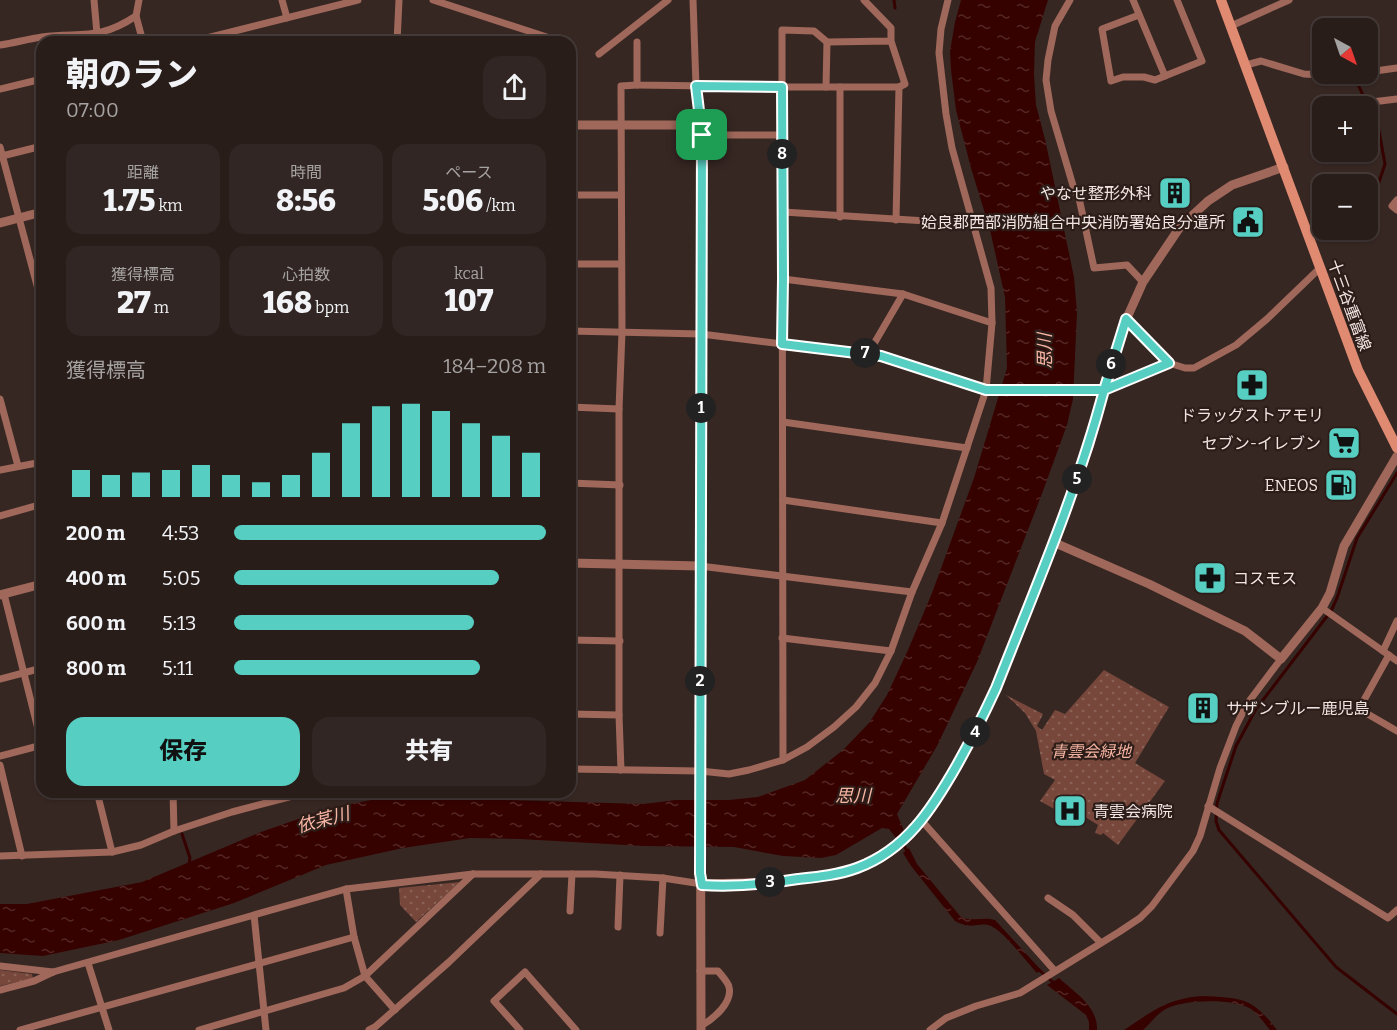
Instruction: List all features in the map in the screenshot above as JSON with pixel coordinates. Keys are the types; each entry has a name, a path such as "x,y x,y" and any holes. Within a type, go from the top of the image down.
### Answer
{"main road":[{"name":"十三谷重富線","path":"1221,0 1358,370 1397,448"}],"street":[{"path":"94,0 97,34"},
{"path":"139,0 136,16 141,36"},
{"path":"282,0 287,18"},
{"path":"215,36 358,0"},
{"path":"397,36 399,0"},
{"path":"433,0 544,36"},
{"path":"599,54 668,0"},
{"path":"693,0 696,86 701,130 701,1028"},
{"path":"621,770 619,409 622,332 621,86 899,87 905,84 891,41 891,28 864,0"},
{"path":"576,769 729,774 783,759 807,747 856,707 875,683 891,651 912,592 942,523 967,448 990,391 992,288 952,148 939,53 941,29 948,0"},
{"path":"1070,0 1055,26 1048,60 1046,80 1051,111 1074,189 1079,198 1094,268 1126,265 1143,282"},
{"path":"1133,0 1165,76"},
{"path":"1138,15 1102,29 1111,81 1123,77 1155,80 1202,61 1177,0"},
{"path":"1231,26 1289,0"},
{"path":"60,36 97,34 112,30 136,16"},
{"path":"783,759 782,30 814,31 827,42 891,41"},
{"path":"0,40 0,45 36,38"},
{"path":"637,86 638,42"},
{"path":"826,87 827,42"},
{"path":"1246,65 1261,61 1312,74"},
{"path":"1378,71 1397,68"},
{"path":"0,89 36,80"},
{"path":"840,87 840,217"},
{"path":"896,220 899,87"},
{"path":"1378,101 1397,99"},
{"path":"576,125 781,135"},
{"path":"0,147 19,219 36,270"},
{"path":"2,156 36,148"},
{"path":"0,990 34,981 53,972 346,889 473,874 620,875 663,878 702,885 783,882 832,875 856,868 894,848 908,837 935,803 984,716 1090,444 1100,389 1126,319 1143,282 1180,227 1208,201 1232,185 1284,167"},
{"path":"576,195 621,195"},
{"path":"1397,200 1392,206 1397,210"},
{"path":"783,212 974,224"},
{"path":"0,223 36,214"},
{"path":"576,264 621,264"},
{"path":"1126,319 1169,363 1194,368 1236,345 1320,268"},
{"path":"783,279 903,294 992,323"},
{"path":"868,354 903,294"},
{"path":"576,331 701,334 868,354 881,356 990,391 1100,389 1169,363"},
{"path":"0,399 18,466"},
{"path":"576,407 619,409"},
{"path":"783,422 967,448"},
{"path":"932,1029 946,1018 1020,993 1039,982 1140,918 1166,890 1193,851 1200,836 1236,726 1248,704 1322,608 1330,593 1344,546 1397,456"},
{"path":"0,471 36,463"},
{"path":"576,483 620,485"},
{"path":"783,500 942,523"},
{"path":"0,516 36,506"},
{"path":"1053,542 1149,584 1245,631 1281,659"},
{"path":"576,563 700,566 912,592"},
{"path":"36,586 2,594 36,722"},
{"path":"1322,608 1397,661"},
{"path":"1397,621 1386,653 1359,709 1397,731"},
{"path":"782,638 891,651"},
{"path":"576,640 620,641"},
{"path":"0,679 36,670"},
{"path":"576,714 619,716"},
{"path":"0,756 36,747"},
{"path":"0,765 22,856"},
{"path":"98,798 112,852"},
{"path":"173,798 174,831"},
{"path":"0,856 112,852 141,845 174,831 282,798"},
{"path":"1210,808 1388,918 1397,910"},
{"path":"922,821 1055,971"},
{"path":"199,1030 344,988 365,976 473,874"},
{"path":"369,1030 395,1010 541,874"},
{"path":"570,911 572,874"},
{"path":"618,927 620,875"},
{"path":"660,933 663,878"},
{"path":"346,889 354,937 365,976 395,1010"},
{"path":"1048,898 1073,915 1100,942"},
{"path":"255,915 266,1030"},
{"path":"20,1030 354,937"},
{"path":"88,963 110,1030"},
{"path":"0,966 53,972"},
{"path":"700,971 718,971 729,986 730,995 721,1011 701,1028"},
{"path":"520,1030 494,1001 525,972 576,1030"}],"green space":[{"name":"青雲会緑地","path":"1104,670 1169,707 1135,763 1165,781 1118,845 1103,833 1101,835 1095,833 1098,825 1069,807 1063,814 1040,801 1055,780 1044,774 1036,731 1025,713 1006,695 1043,714 1037,726 1042,730 1055,710 1065,714"},
{"path":"460,882 416,922 400,905 399,888"},
{"path":"0,970 32,974 33,978 0,986"}],"water":[{"name":"思川","path":"961,0 1048,0 1035,42 1034,74 1036,105 1074,277 1077,313 1073,399 1067,425 1043,491 977,662 937,746 897,814 904,831 896,838 889,829 882,828 836,855 821,858 783,856 734,847 643,846 470,838 403,848 326,865 234,903 119,940 43,956 0,953 0,904 27,904 142,882 261,832 327,809 381,798 478,798 643,804 676,800 729,800 758,797 805,780 843,750 869,723 887,695 908,650 932,593 974,478 1007,368 1005,297 990,230 956,110 950,51"},
{"path":"909,848 917,864 960,916 968,919 995,920 1041,970 1037,973 1008,940 991,926 971,926 955,921 911,866 903,853"},
{"path":"1059,978 1090,1007 1097,1030 1089,1030 1086,1015 1047,985"},
{"path":"1202,996 1245,1001 1260,1011 1277,1030 1270,1030 1254,1011 1243,1005 1208,1001 1172,1006 1161,1012 1143,1030 1124,1030 1169,1003"}],"waterway":[{"path":"894,0 895,8"},
{"path":"1358,84 1379,131 1385,164 1378,185"},
{"path":"1397,473 1357,538 1331,611 1256,709 1236,746 1217,803 1216,821 1219,830 1336,967 1397,1014"},
{"path":"897,832 908,853"},
{"path":"182,834 190,858 189,864"},
{"path":"1038,969 1055,984"}],"place":[{"name":"やなせ整形外科","path":"1175,193"},
{"name":"姶良郡西部消防組合中央消防署姶良分遣所","path":"1248,222"},
{"name":"ドラッグストアモリ","path":"1252,385"},
{"name":"セブン-イレブン","path":"1344,443"},
{"name":"ENEOS","path":"1341,485"},
{"name":"コスモス","path":"1210,578"},
{"name":"サザンブルー鹿児島","path":"1203,708"},
{"name":"青雲会病院","path":"1070,811"}],"route":[{"path":"702,135 696,86 782,87 782,344 881,356 986,390 1104,390 1126,319 1169,363 1104,390 1090,444 1077,480 996,688 964,753 922,821 908,837 877,859 832,875 783,882 702,885 700,873 702,135"}],"water label":[{"name":"依某川","path":"323,820"}]}
